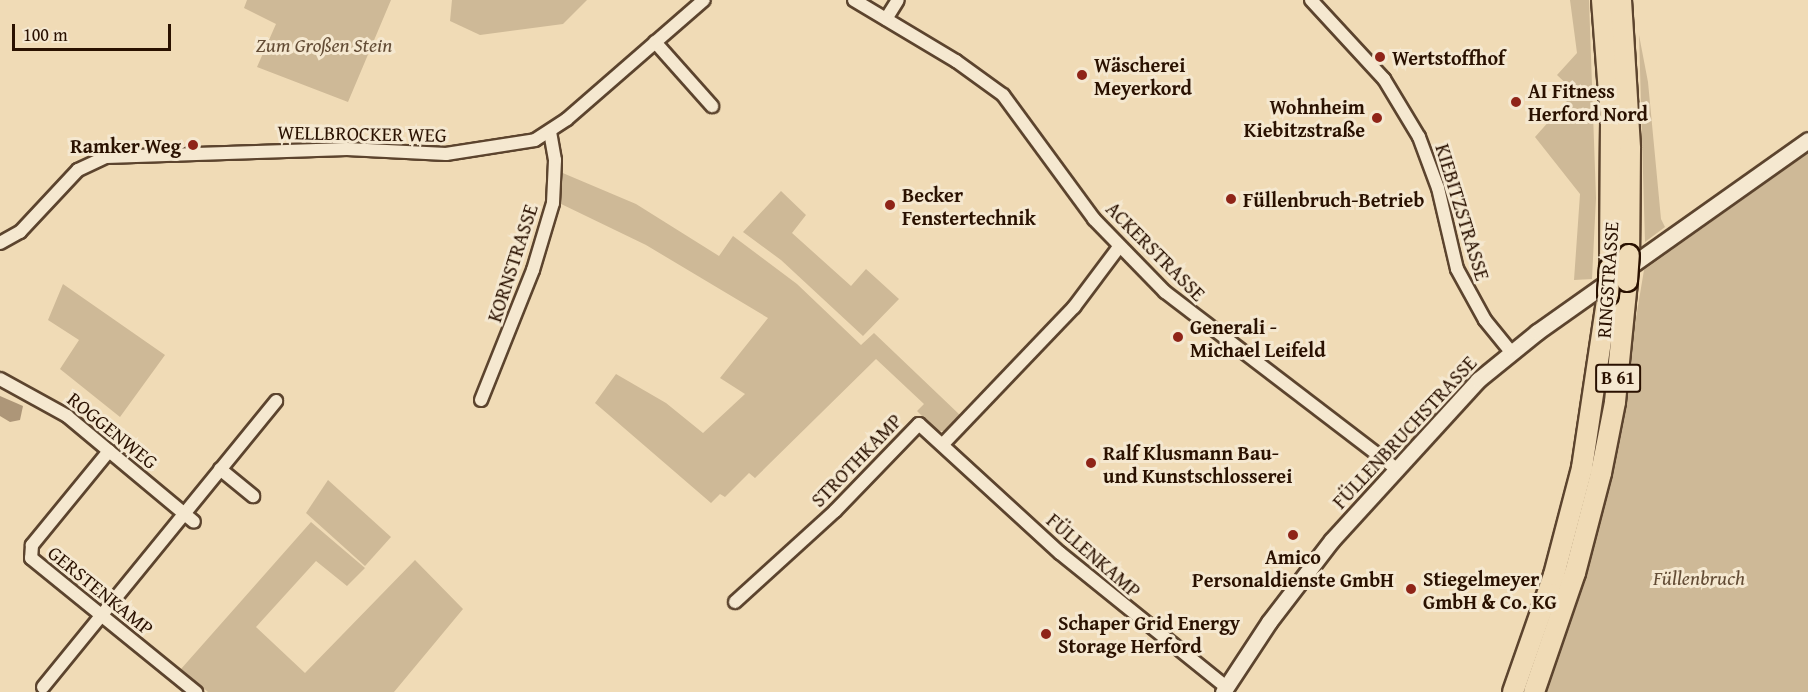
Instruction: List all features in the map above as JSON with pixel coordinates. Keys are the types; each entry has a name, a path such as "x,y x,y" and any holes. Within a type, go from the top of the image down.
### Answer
{"highway":[{"name":"RINGSTRASSE","path":"1513,692 1554,574 1582,468 1608,295 1611,121 1602,0"},
{"name":"RINGSTRASSE","path":"1534,692 1575,573 1601,473 1615,402 1629,255 1630,149 1621,0"}],"street":[{"name":"WELLBROCKER WEG","path":"0,243 20,232 78,170 106,157 347,148 446,154 524,144 550,132 704,0"},
{"name":"ACKERSTRASSE","path":"854,0 982,78 1003,95 1119,247 1196,318 1395,468"},
{"path":"886,19 898,0"},
{"name":"KIEBITZSTRASSE","path":"1311,0 1384,79 1419,137 1438,188 1457,269 1485,321 1511,352"},
{"path":"655,42 712,106"},
{"name":"KORNSTRASSE","path":"481,400 533,270 550,214 555,160 550,132"},
{"name":"FÜLLENBRUCHSTRASSE","path":"1224,690 1306,572 1446,412 1511,352 1808,140"},
{"path":"943,444 1074,308 1119,247"},
{"name":"ROGGENWEG","path":"0,379 67,416 194,522"},
{"path":"43,687 98,616 276,401"},
{"name":"STROTHKAMP","path":"735,602 835,511 916,425 923,426 943,444"},
{"name":"FÜLLENKAMP","path":"943,444 1060,553 1224,690"},
{"name":"GERSTENKAMP","path":"109,451 30,551 35,564 196,692"},
{"path":"220,469 253,496"}],"green space":[{"name":"Zum Großen Stein","path":"247,0 391,0 348,102 257,67 276,24 244,8"},
{"path":"452,0 587,0 563,24 480,35 450,21"},
{"path":"1570,0 1589,0 1596,198 1592,279 1574,280 1580,194 1535,137 1575,92 1557,75 1577,53"},
{"path":"1639,35 1648,82 1661,219 1665,227 1645,242"},
{"name":"Füllenbruch","path":"1808,153 1808,692 1542,692 1579,595 1605,503 1644,270"},
{"path":"558,171 636,204 719,256 733,236 797,284 861,345 874,333 961,416 946,431 937,431 917,411 924,404 876,359 755,478 749,473 725,497 720,494 711,503 595,403 616,374 666,403 703,433 745,394 720,378 768,318 646,245 557,202"},
{"path":"781,191 806,215 792,233 851,286 866,269 899,299 863,336 781,260 743,232"},
{"path":"63,284 165,355 120,417 60,369 79,340 48,320"},
{"path":"328,480 391,537 365,566 306,513"},
{"path":"311,522 365,568 347,586 316,561 256,627 305,673 415,560 463,609 394,692 208,692 181,669"}],"shaded area":[{"path":"0,396 23,406 20,420 10,422 0,416"}],"place":[{"name":"Wertstoffhof","path":"1380,57"},
{"name":"Wäscherei Meyerkord","path":"1082,75"},
{"name":"AI Fitness Herford Nord","path":"1516,102"},
{"name":"Wohnheim Kiebitzstraße","path":"1377,118"},
{"name":"Ramker Weg","path":"193,145"},
{"name":"Füllenbruch-Betrieb","path":"1231,199"},
{"name":"Becker Fenstertechnik","path":"890,205"},
{"name":"Generali - Michael Leifeld","path":"1178,337"},
{"name":"Ralf Klusmann Bau- und Kunstschlosserei","path":"1091,463"},
{"name":"Amico Personaldienste GmbH","path":"1293,535"},
{"name":"Stiegelmeyer GmbH & Co. KG","path":"1411,589"},
{"name":"Schaper Grid Energy Storage Herford","path":"1046,634"}]}
